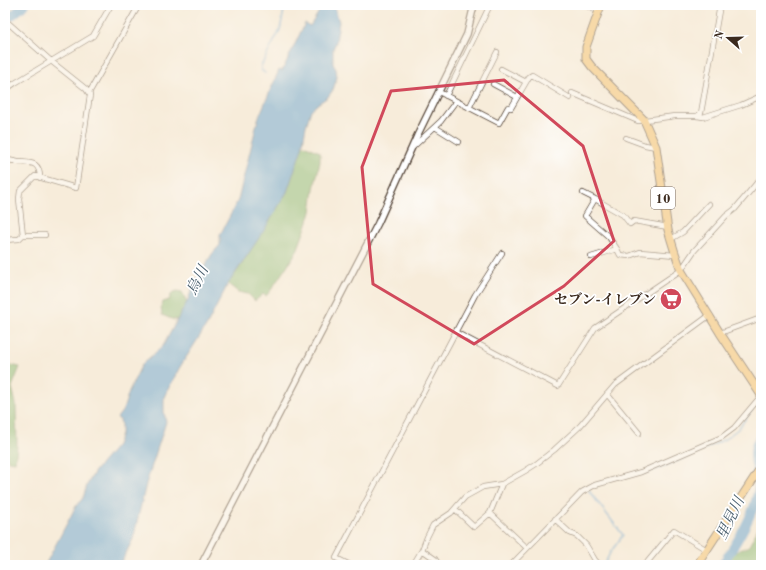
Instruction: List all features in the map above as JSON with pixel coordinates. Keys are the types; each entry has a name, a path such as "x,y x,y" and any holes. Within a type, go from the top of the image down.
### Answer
{"main road":[{"name":"10","path":"600,8 586,47 586,59 644,120 656,147 670,238 681,270 761,396"},
{"path":"697,565 761,468"}],"street":[{"path":"5,90 14,83 93,36 110,5"},
{"path":"23,235 19,199 20,191 35,176 76,188 90,99 89,93 139,5"},
{"path":"201,565 378,224 438,92 467,34 474,5"},
{"path":"446,96 490,5"},
{"path":"583,5 600,8"},
{"path":"697,116 701,113 720,5"},
{"path":"7,23 89,93"},
{"path":"469,108 497,52"},
{"path":"501,69 526,82"},
{"path":"438,92 499,123 508,107 511,108 526,82 532,75 570,98"},
{"path":"493,84 517,97"},
{"path":"572,93 638,121 661,117 703,117 741,105 761,96"},
{"path":"412,149 441,121 456,101"},
{"path":"435,127 459,142"},
{"path":"626,138 645,145 656,147"},
{"path":"5,160 31,162 38,166 40,178"},
{"path":"455,332 558,386 595,328 681,270 694,251 726,216 735,209 761,178"},
{"path":"583,193 623,215 630,224 634,221 668,227"},
{"path":"595,199 585,216 609,237 620,254 629,256 640,252 675,255"},
{"path":"670,238 683,232 709,204"},
{"path":"5,240 19,239 23,235 46,235"},
{"path":"591,257 617,249"},
{"path":"350,565 336,558 475,295 502,253"},
{"path":"413,565 422,550 433,525 455,509 465,497 488,485 502,484 525,471 554,450 580,426 615,385 710,315"},
{"path":"720,333 761,318"},
{"path":"607,394 639,433"},
{"path":"511,565 582,492 595,485 640,472 722,437 734,428 761,396"},
{"path":"455,509 474,527 490,513 502,484"},
{"path":"490,513 527,548"},
{"path":"555,519 586,545 595,560 600,565"},
{"path":"645,565 674,530 707,550"},
{"path":"422,550 435,559 439,565"}],"highlighted area":[{"path":"504,80 583,146 614,241 564,286 474,344 373,284 362,167 391,91"}],"green space":[{"path":"302,144 320,152 320,162 311,212 297,251 266,296 263,294 255,301 248,294 238,292 228,284 287,192"},
{"path":"177,291 182,292 187,302 178,319 174,320 162,315 161,308 163,302 169,300 172,293"},
{"path":"10,365 20,367 12,387 16,404 17,446 15,462 8,461 5,451 5,366"},
{"path":"761,522 761,565 726,565 735,552 749,546"}],"water":[{"name":"烏川","path":"323,5 336,5 335,7 339,22 336,42 333,49 333,64 336,69 337,77 333,90 328,97 311,110 302,148 287,192 263,232 228,284 207,325 180,367 164,397 166,422 146,484 133,539 120,565 45,565 76,506 83,498 87,485 95,471 117,445 121,434 121,425 120,420 117,418 123,410 129,391 142,364 163,346 187,302 194,284 212,254 220,245 220,235 238,200 258,119 279,70 282,71 305,23 310,26"}],"waterway":[{"path":"5,21 25,5"},
{"path":"265,73 261,70 261,66 280,30 285,5"},
{"path":"641,474 658,469 699,452 725,439 738,429 755,406"},
{"name":"里見川","path":"722,565 744,529 753,510 759,483 755,463 755,450 761,436"},
{"path":"590,490 589,491 623,535 610,553 604,565"}],"place":[{"name":"セブン-イレブン","path":"671,299"}]}
